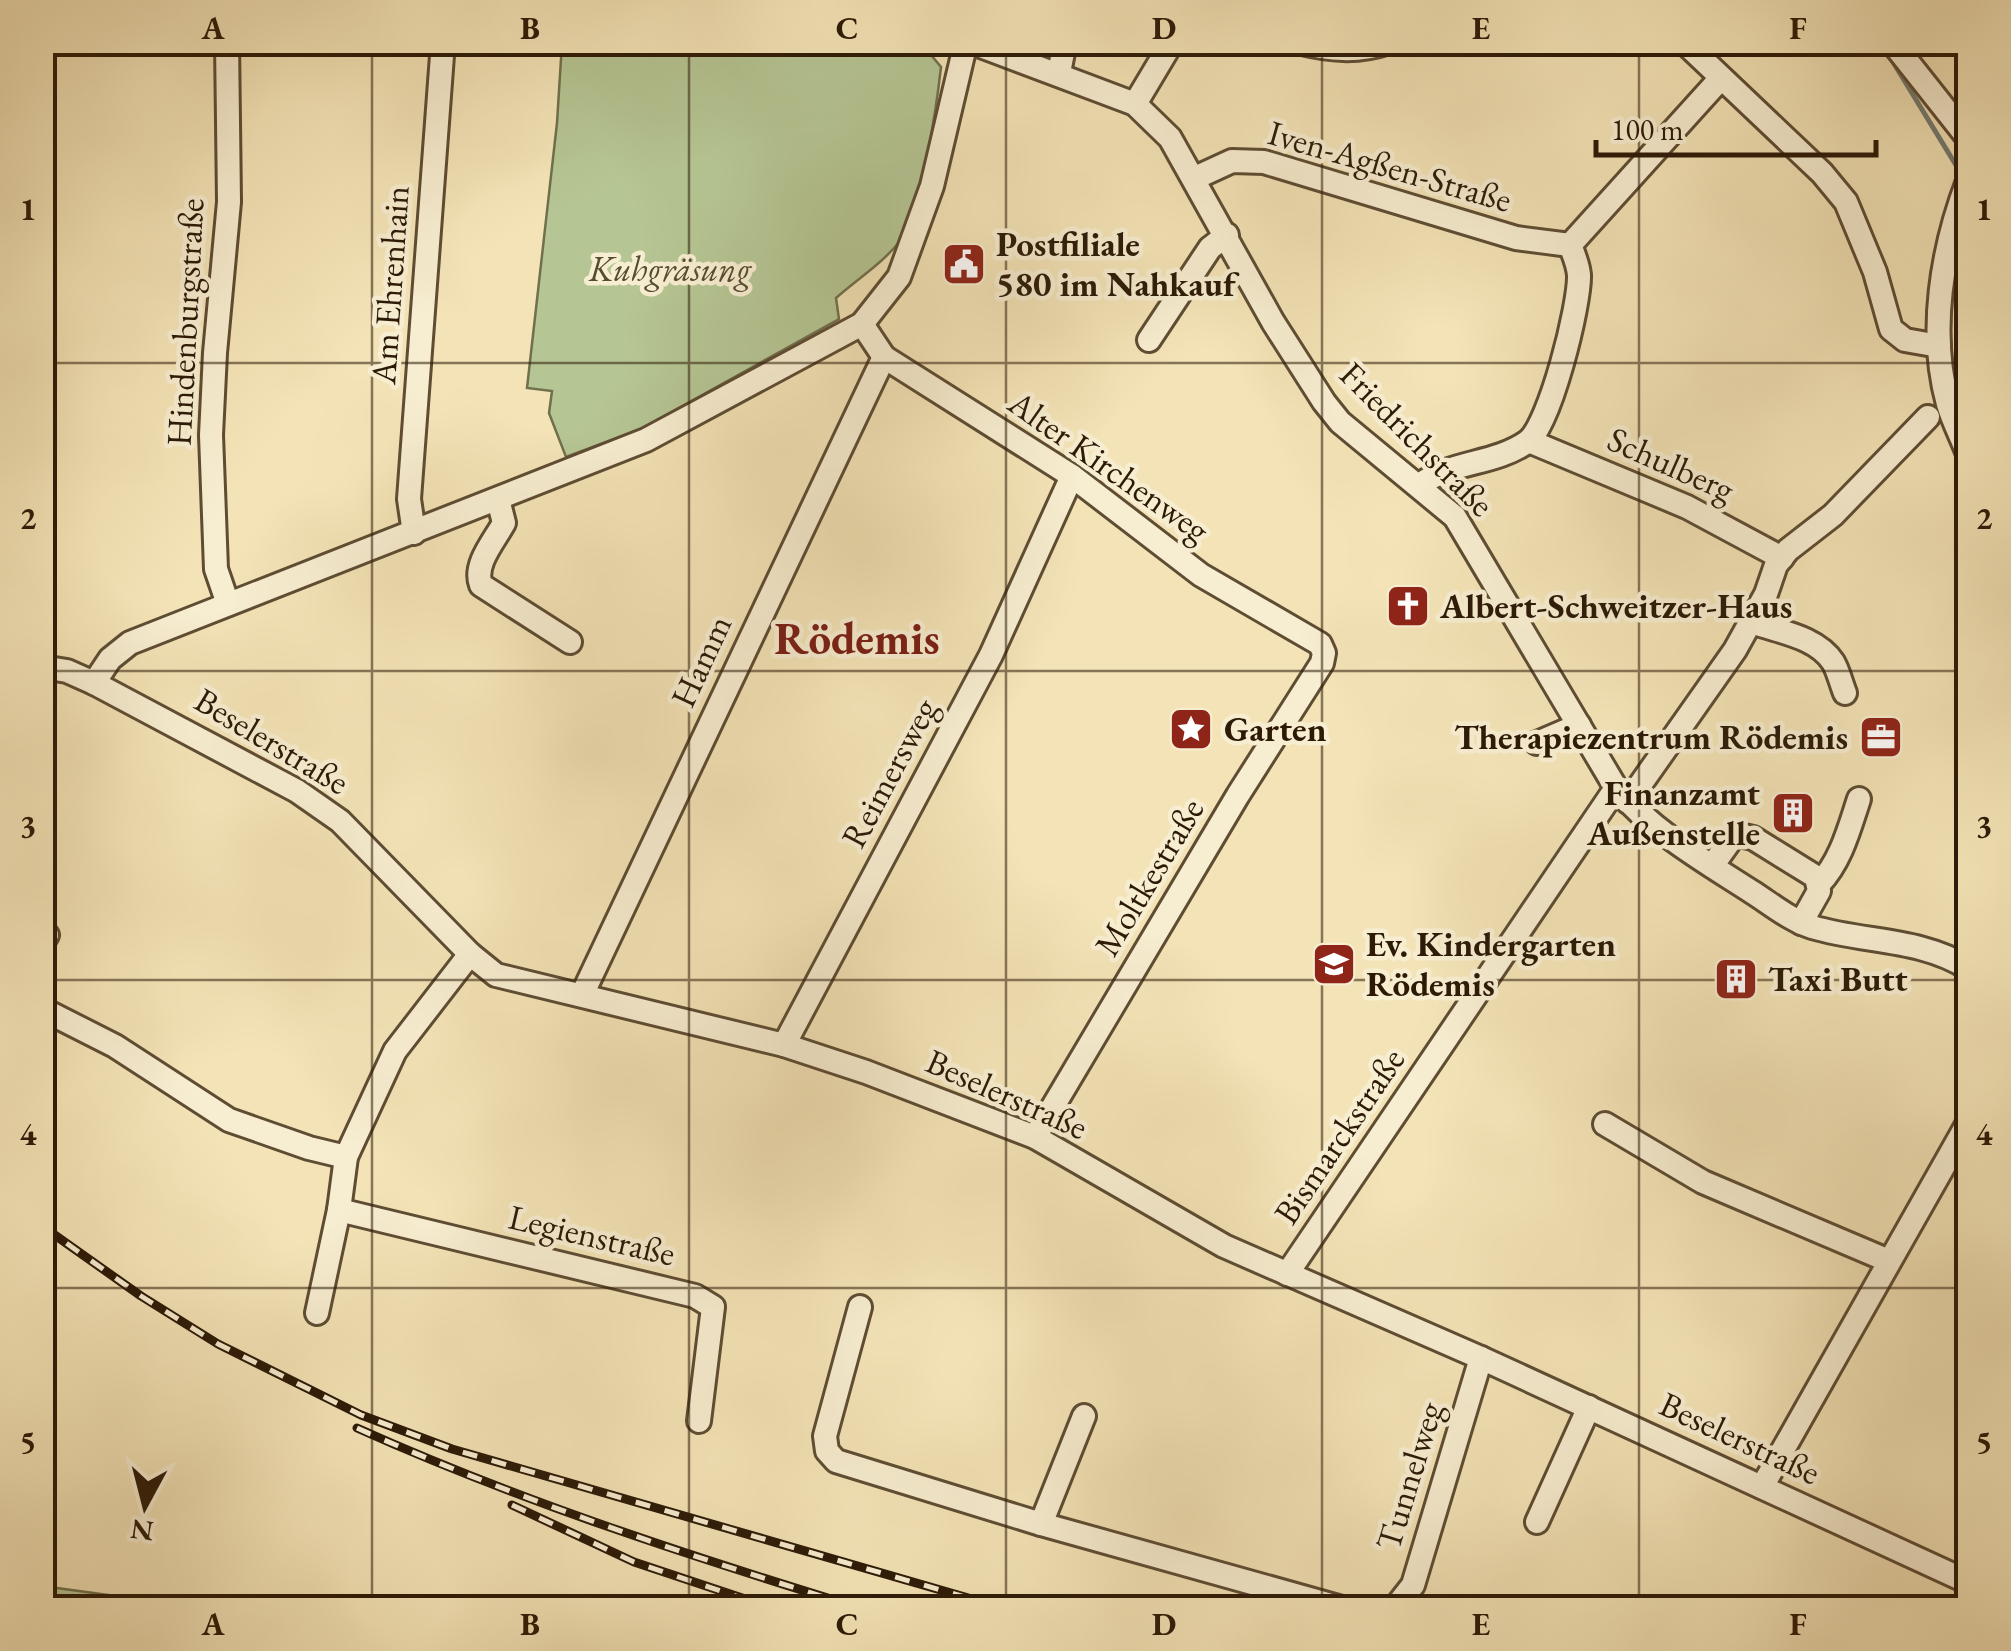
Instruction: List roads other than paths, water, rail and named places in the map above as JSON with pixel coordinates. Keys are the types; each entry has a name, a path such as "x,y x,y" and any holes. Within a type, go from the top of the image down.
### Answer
{"street":[{"name":"Hindenburgstraße","path":"227,42 229,202 210,435 216,569 228,604"},
{"name":"Am Ehrenhain","path":"414,533 409,499 443,42"},
{"path":"94,683 110,659 130,643 646,440 862,324 899,276 932,186 968,42"},
{"name":"Friedrichstraße","path":"968,42 1135,104 1170,138 1273,322 1324,402 1340,422 1455,517 1622,795 1678,844 1801,923 1924,947 1946,954 1968,968"},
{"path":"1059,73 1065,42"},
{"path":"1135,104 1172,42"},
{"path":"1297,42 1330,50 1365,50 1389,42"},
{"path":"1684,42 1822,173 1846,202 1874,272 1891,329 1905,340 1939,346"},
{"path":"1892,42 1968,138"},
{"path":"1420,485 1434,474 1493,458 1529,441 1549,401 1573,319 1579,276 1570,245 1720,78"},
{"name":"Iven-Agßen-Straße","path":"1195,178 1232,160 1264,162 1516,238 1570,245"},
{"path":"1965,190 1945,261 1939,346 1948,404 1968,454"},
{"path":"1150,340 1210,248 1226,236"},
{"name":"Alter Kirchenweg","path":"862,324 884,357 1072,476 1201,575 1320,644 1324,653"},
{"name":"Hamm","path":"582,996 884,357"},
{"path":"1622,795 1752,622 1782,558 1833,515 1928,417"},
{"name":"Schulberg","path":"1529,441 1687,507 1782,558"},
{"name":"Reimersweg","path":"784,1045 991,654 1072,476"},
{"path":"498,499 504,523 481,564 481,585 570,642"},
{"path":"1752,622 1798,636 1816,647 1832,661 1845,692"},
{"name":"Moltkestraße","path":"1035,1137 1238,795 1322,663 1324,653"},
{"name":"Beselerstraße","path":"42,667 67,670 298,790 373,854 470,954 496,974 784,1045 1035,1137 1224,1246 1481,1358 1968,1582"},
{"path":"1536,743 1578,724"},
{"name":"Bismarckstraße","path":"1287,1274 1622,795"},
{"path":"1819,884 1830,873 1844,846 1859,799"},
{"path":"1712,866 1730,837 1741,834 1816,877 1819,891 1801,923"},
{"path":"317,1313 346,1156 395,1051 470,954"},
{"path":"42,1009 115,1046 229,1120 346,1156"},
{"path":"1762,1486 1968,1123"},
{"path":"1605,1124 1703,1182 1889,1261"},
{"name":"Legienstraße","path":"339,1210 695,1296 714,1307 699,1421"},
{"path":"860,1307 826,1436 827,1451 836,1462 1342,1608"},
{"name":"Tunnelweg","path":"1396,1608 1412,1586 1481,1358"},
{"path":"1537,1522 1588,1408"},
{"path":"1042,1524 1084,1416"}],"waterway":[{"path":"1877,42 1962,175"}],"railway":[{"path":"42,1226 141,1296 218,1344 361,1415 452,1449 1003,1608"},
{"path":"357,1428 480,1480 606,1526 860,1608"},
{"path":"512,1505 634,1562 772,1608"}],"place":[{"name":"Postfiliale 580 im Nahkauf","path":"964,264"},
{"name":"Albert-Schweitzer-Haus","path":"1408,606"},
{"name":"Garten","path":"1191,729"},
{"name":"Therapiezentrum Rödemis","path":"1881,737"},
{"name":"Finanzamt Außenstelle","path":"1793,813"},
{"name":"Ev. Kindergarten Rödemis","path":"1334,964"},
{"name":"Taxi Butt","path":"1736,979"}],"district":[{"name":"Rödemis","path":"857,638"}],"park label":[{"name":"Kuhgräsung","path":"670,269"}]}
